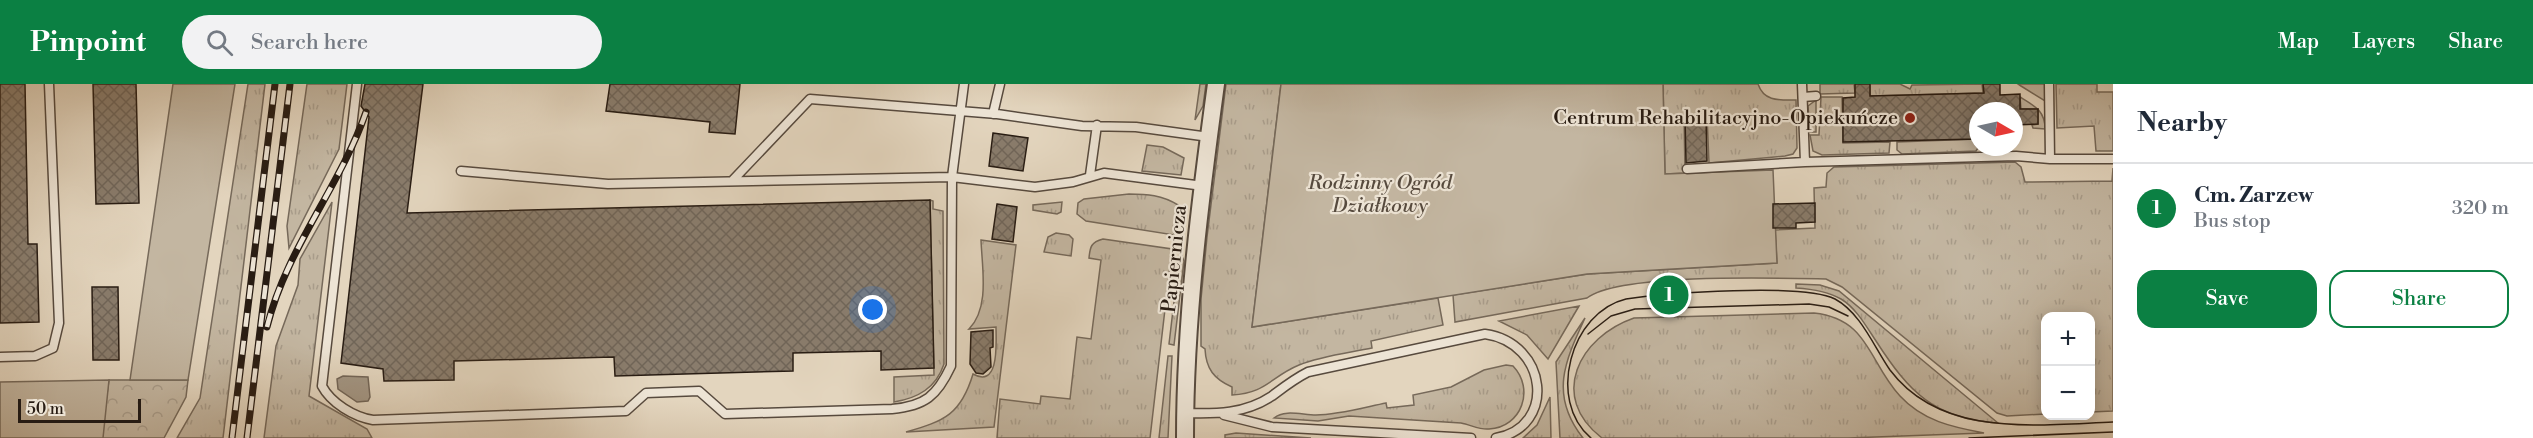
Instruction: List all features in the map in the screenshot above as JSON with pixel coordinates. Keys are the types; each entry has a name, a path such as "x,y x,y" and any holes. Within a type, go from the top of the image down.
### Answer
{"street":[{"name":"Papiernicza","path":"1185,438 1187,351 1203,186 1216,84"}],"lane":[{"path":"0,357 35,356 53,348 59,323 49,84"},
{"path":"357,84 322,386 329,397 360,418 367,419 626,411 646,393 699,391 725,414 913,407 933,396 944,382 951,366 952,177 964,84"},
{"path":"993,114 1000,84"},
{"path":"1802,84 1805,162"},
{"path":"2049,84 2050,159"},
{"path":"1803,97 1816,96"},
{"path":"732,181 810,99 993,114 1082,126 1136,127 1209,137"},
{"path":"1090,175 1097,125"},
{"path":"1687,169 1805,162 2016,156 2050,159 2113,159"},
{"path":"461,171 608,184 952,177 1035,188 1073,182 1090,175 1114,173 1203,186"},
{"path":"1221,414 1249,408 1272,396 1291,380 1308,372 1485,334 1507,340 1526,355 1534,367 1537,386 1536,402 1530,416 1518,429 1496,438"},
{"path":"1185,413 1221,414 1272,427 1471,438"}],"green space":[{"path":"173,84 235,84 188,380 130,380"},
{"path":"248,84 265,84 223,438 177,438 200,398"},
{"path":"307,84 347,84 339,149 289,248 287,226"},
{"path":"1200,84 1206,84 1203,106 1195,120"},
{"path":"1226,84 1281,84 1252,327 1438,298 1443,325 1371,341 1372,348 1307,362 1289,370 1261,388 1244,394 1232,395 1232,387 1216,377 1209,368 1205,349 1201,346 1201,299"},
{"name":"Rodzinny Ogród Działkowy","path":"1281,84 1663,84 1665,174 1773,170 1777,263 1587,274 1252,327"},
{"path":"1663,84 1758,84 1768,97 1779,100 1796,100 1797,148 1793,154 1785,156 1709,163 1707,115 1684,115 1685,173 1665,174"},
{"path":"1820,84 1854,84 1855,93 1820,94"},
{"path":"1870,84 1900,84 1910,89 1912,85 1982,84 1983,93 1870,96"},
{"path":"2018,84 2045,84 2045,101 2021,86"},
{"path":"2056,84 2097,84 2097,92 2113,92 2113,151 2096,151 2094,126 2057,128"},
{"path":"1821,97 1842,97 1843,143 1890,142 1889,153 1822,155 1813,151 1810,135 1819,135"},
{"path":"2020,97 2037,109 2023,109 2023,102 2020,102"},
{"path":"1816,100 1816,132 1810,132 1808,106"},
{"path":"2038,110 2045,123 2045,129 2033,128 2032,125 2038,124"},
{"path":"1969,139 1969,151 1902,154 1897,150 1897,142"},
{"path":"1147,145 1163,147 1184,158 1181,175 1142,171"},
{"path":"2015,162 2021,167 2025,182 2112,181 2113,168 2113,411 2095,412 2095,312 2041,312 2041,414 2007,416 1997,413 1842,287 1826,279 1701,279 1632,284 1605,290 1587,298 1455,322 1453,295 1588,274 1777,263 1775,230 1815,228 1814,188 1826,187 1827,173 1834,167"},
{"path":"1129,194 1154,196 1178,205 1174,235 1086,221 1077,214 1078,203 1084,199"},
{"path":"930,200 933,201 933,209 943,211 944,364 931,386 918,395 894,402 894,377 934,375"},
{"path":"332,202 309,396 367,429 372,438 264,438 276,346 298,285 300,259"},
{"path":"1062,202 1061,212 1057,214 1033,210 1033,205"},
{"path":"1056,233 1069,235 1073,239 1071,256 1044,252 1048,237"},
{"path":"1103,239 1172,249 1150,438 997,438 1000,399 1040,404 1041,396 1070,399 1077,337 1091,339 1101,260 1089,258 1090,251 1094,243"},
{"path":"981,240 1016,245 994,427 906,432 931,424 950,414 963,398 973,374 982,377 988,375 992,370 996,352 996,327 969,329 976,320 982,299"},
{"path":"1180,251 1184,261 1174,345 1169,344"},
{"path":"1796,284 1820,285 1839,291 1998,423 1957,416 1925,400 1900,375 1851,307 1836,296 1796,288"},
{"path":"1579,306 1548,359 1527,335 1499,321"},
{"path":"1814,313 1832,317 1857,333 1889,383 1909,405 1939,422 1984,433 1848,438 1602,438 1586,422 1576,405 1574,387 1577,370 1585,354 1598,339 1634,318"},
{"path":"1585,318 1571,349 1563,392 1566,407 1583,438 1560,438 1556,362"},
{"path":"1168,356 1172,356 1168,438 1159,438"},
{"path":"1506,365 1513,366 1520,375 1524,396 1517,414 1510,422 1500,427 1486,429 1461,423 1349,416 1318,421 1274,418 1288,413 1333,414 1386,403 1387,408 1414,405 1413,395 1451,387 1484,370"},
{"path":"109,380 188,380 186,397 164,438 101,438"},
{"path":"109,380 103,438 0,438 0,382"},
{"path":"1550,397 1551,438 1523,438 1537,425"},
{"path":"1236,433 1311,438 1225,438 1225,435"}],"shaded area":[{"path":"343,376 368,377 370,397 368,401 357,402 338,389 337,379"}],"building":[{"path":"0,84 25,84 28,244 37,244 39,322 0,323"},
{"path":"93,84 136,84 139,203 96,204"},
{"path":"365,84 423,84 407,213 930,200 934,368 881,370 881,351 793,353 793,371 615,376 614,357 454,361 454,380 384,381 383,369 341,363 369,117 361,106"},
{"path":"610,84 740,84 735,134 709,132 710,122 606,111"},
{"name":"Centrum Rehabilitacyjno-Opiekuńcze","path":"1855,84 1870,84 1870,96 1984,93 1983,84 2000,84 2000,95 2020,94 2020,102 1969,102 1969,139 1843,142 1843,98 1855,97"},
{"name":"Centrum Rehabilitacyjno-Opiekuńcze","path":"2023,109 2038,109 2038,124 2023,125"},
{"path":"1706,116 1707,161 1686,163 1685,117"},
{"path":"993,133 1028,138 1023,171 989,166"},
{"path":"1815,203 1815,222 1796,223 1796,228 1773,228 1773,204"},
{"path":"997,204 1017,207 1013,242 992,239"},
{"path":"92,287 118,287 119,360 93,360"},
{"path":"993,330 993,347 990,348 991,367 983,374 976,373 970,364 971,332"}],"tram line":[{"path":"1591,438 1577,422 1570,402 1568,381 1571,359 1579,339 1591,321 1607,307 1626,299 1671,294 1765,290 1818,294 1835,299 1844,305 1860,322 1890,370 1911,392 1935,407 1962,417 1991,423 2052,425 2113,422"},
{"path":"1588,334 1611,316 1635,309 1809,304 1829,307 1848,316"},
{"path":"1969,438 2113,432"}],"railway":[{"path":"232,438 275,84"},
{"path":"247,438 290,84"},
{"path":"267,327 287,271 355,140 366,112"}],"place":[{"name":"Centrum Rehabilitacyjno-Opiekuńcze","path":"1910,118"},
{"name":"Cm. Zarzew","path":"1669,295"}]}
